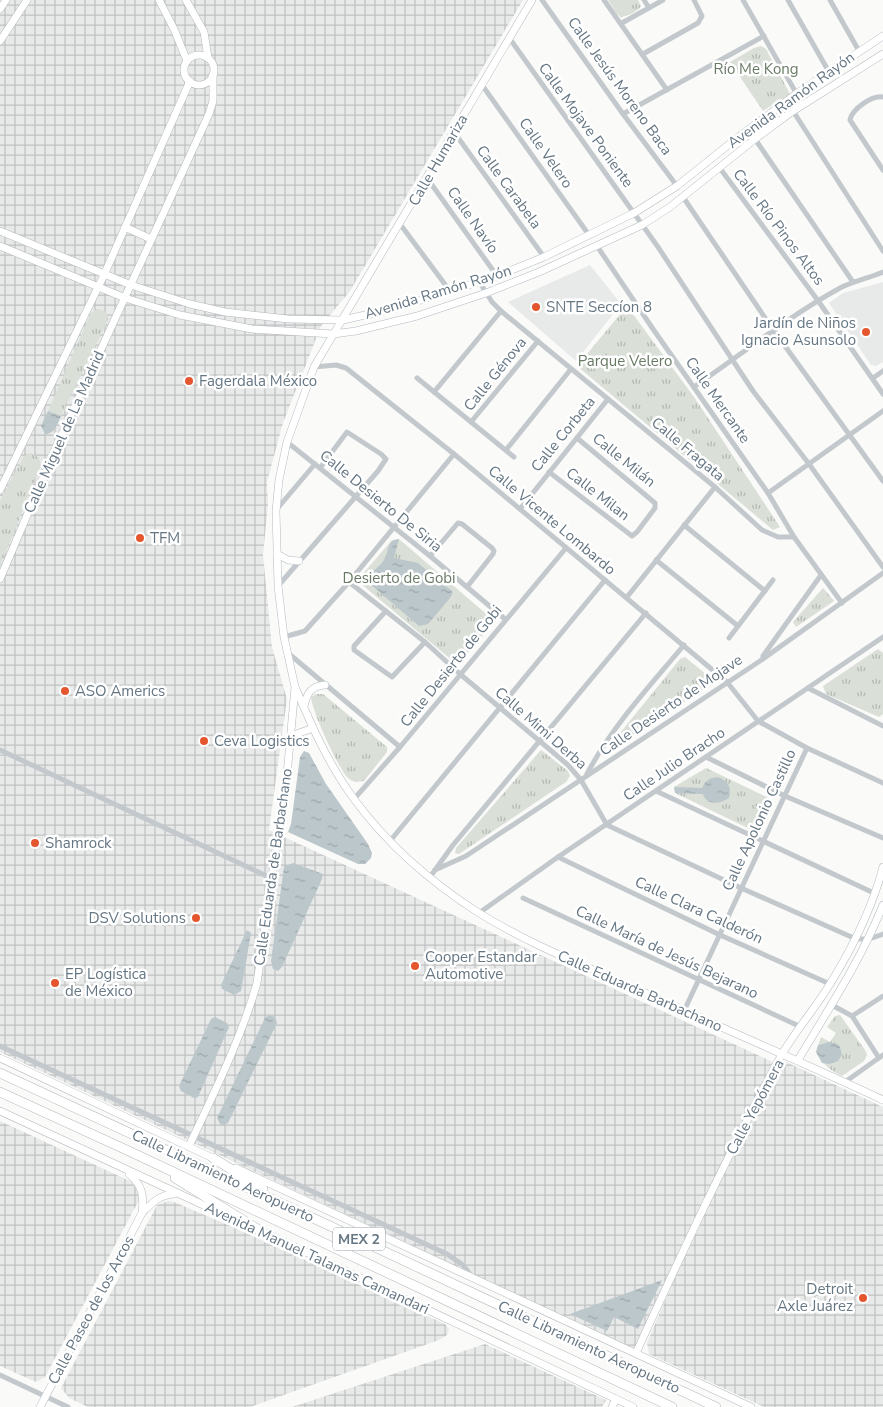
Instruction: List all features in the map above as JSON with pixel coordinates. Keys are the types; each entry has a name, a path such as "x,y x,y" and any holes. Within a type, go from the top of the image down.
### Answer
{"highway":[{"name":"Calle Libramiento Aeropuerto","path":"0,1073 716,1407"},
{"name":"Calle Libramiento Aeropuerto","path":"0,1092 132,1152 672,1407"},
{"path":"132,1152 259,1230"},
{"path":"213,1158 313,1218"}],"main road":[{"path":"0,9 6,0"},
{"path":"0,41 27,0"},
{"path":"159,0 174,29 187,61 185,72 190,81 202,84 213,75 213,64 208,58 204,32 186,0"},
{"name":"Calle Humariza","path":"343,320 532,0"},
{"name":"Avenida Ramón Rayón","path":"0,230 104,275 190,304 225,312 288,319 343,320 396,308 497,276 544,257 634,213 677,186 796,94 883,36"},
{"name":"Avenida Ramón Rayón","path":"0,246 125,298 180,315 234,326 333,334 356,331 417,316 486,293 642,225 683,197 793,111 883,54"},
{"path":"187,61 197,55 208,58"},
{"name":"Calle Miguel de La Madrid","path":"0,579 52,454 212,108 213,75"},
{"name":"Calle Miguel de La Madrid","path":"0,490 104,275 190,81"},
{"path":"125,227 151,240"},
{"name":"Calle Eduarda de Barbachano","path":"189,1146 248,1013 257,983 291,736 295,687 284,637 278,586 276,511 279,480 288,442 314,367 343,320"},
{"path":"277,554 288,560 299,561"},
{"path":"304,707 306,697 311,689 325,685"},
{"name":"Calle Eduarda Barbachano","path":"295,687 313,728 354,799 390,841 430,877 479,913 522,936 684,1011 798,1060 883,1100"},
{"path":"291,736 313,728"},
{"name":"Calle Yepómera","path":"636,1353 710,1193 782,1054 830,984 856,939 876,894 883,867"},
{"name":"Calle Yepómera","path":"798,1060 869,939 883,905"},
{"path":"0,1058 751,1407"},
{"name":"Avenida Manuel Talamas Camandari","path":"0,1111 177,1194 259,1230 634,1407"},
{"path":"122,1168 133,1177 142,1189 142,1213"},
{"path":"142,1213 157,1198 168,1194 177,1194"},
{"name":"Calle Paseo de los Arcos","path":"40,1407 142,1213"},
{"path":"612,1407 616,1399"}],"street":[{"name":"Calle Jesús Moreno Baca","path":"542,0 677,186"},
{"path":"604,0 668,90"},
{"path":"644,0 648,8"},
{"path":"622,23 663,0"},
{"path":"643,54 696,25 702,16 694,0"},
{"path":"743,0 803,105"},
{"path":"788,0 829,72"},
{"path":"830,0 859,51"},
{"path":"623,114 764,36"},
{"name":"Calle Mojave Poniente","path":"510,39 634,213 733,361 883,567"},
{"name":"Calle Velero","path":"482,85 589,235"},
{"path":"883,97 876,97 860,106 852,112 850,120 883,170"},
{"path":"793,111 883,251"},
{"name":"Calle Carabela","path":"454,132 544,257"},
{"path":"755,139 853,282"},
{"name":"Calle Río Pinos Altos","path":"720,167 819,302 883,394"},
{"name":"Calle Navío","path":"427,178 497,276"},
{"path":"683,197 774,331 883,481"},
{"path":"400,224 450,291"},
{"name":"Calle Mercante","path":"597,246 768,493 794,537 842,603"},
{"path":"694,387 819,302 853,282 883,272"},
{"name":"Calle Fragata","path":"480,282 486,293 501,311 715,487 762,530 778,537 794,537"},
{"path":"434,392 501,311"},
{"name":"Calle Génova","path":"471,422 538,341"},
{"name":"Calle Vicente Lombardo","path":"314,367 336,365 346,368 454,454 727,682 758,721"},
{"path":"506,450 571,369"},
{"path":"873,378 883,371"},
{"path":"418,378 514,457"},
{"name":"Calle Corbeta","path":"520,509 608,399"},
{"path":"768,493 883,410"},
{"path":"276,511 347,432 385,458 385,463 278,586"},
{"name":"Calle Milán","path":"577,438 655,503 655,508 632,536"},
{"name":"Calle Desierto De Siria","path":"288,442 430,556 505,620"},
{"name":"Calle Desierto De Siria","path":"284,637 305,631 349,582 454,454"},
{"name":"Calle Milan","path":"549,472 632,536"},
{"path":"627,597 715,487"},
{"path":"430,556 458,523 462,524 492,548 494,554 467,587"},
{"path":"684,525 765,591"},
{"name":"Calle Desierto de Gobi","path":"354,799 400,747 566,548"},
{"path":"656,560 738,626"},
{"path":"842,603 883,573"},
{"path":"760,661 821,575"},
{"path":"390,841 605,580"},
{"path":"729,638 774,580"},
{"name":"Calle Mimi Derba","path":"349,582 425,642 460,674 584,778 607,825"},
{"name":"Calle Desierto de Mojave","path":"435,870 466,856 760,661 842,603"},
{"path":"386,611 354,646 354,650 392,677 425,642"},
{"path":"430,877 453,845 646,614"},
{"name":"Calle Julio Bracho","path":"479,913 558,857 883,637"},
{"path":"584,778 612,733 684,645"},
{"path":"288,654 400,747"},
{"path":"808,688 883,726"},
{"path":"758,721 806,748 883,783"},
{"name":"Calle Apolonio Castillo","path":"684,1011 806,748"},
{"path":"0,750 271,878"},
{"path":"706,757 785,796 883,838"},
{"path":"656,791 876,894"},
{"path":"607,825 741,888 856,939 869,939 883,934"},
{"name":"Calle Clara Calderón","path":"558,857 720,935 830,984"},
{"name":"Calle María de Jesús Bejarano","path":"523,898 698,981 801,1027"},
{"path":"852,1016 883,996"},
{"path":"830,1004 852,1016 881,1057 845,1082"},
{"path":"0,1046 447,1254 463,1266 472,1278"},
{"path":"0,1375 68,1407"}],"shaded area":[{"path":"0,0 523,0 350,291 321,326 283,423 267,482 268,504 263,555 272,647 287,699 269,830 775,1063 724,1169 784,1061 883,1107 883,1407 764,1407 649,1354 647,1343 701,1217 635,1350 0,1052"},
{"path":"590,265 621,304 576,361 508,302"},
{"name":"Jardín de Niños Ignacio Asunsolo","path":"883,282 883,362 876,366 871,365 829,303 843,293"},
{"path":"0,1121 132,1182 137,1189 139,1200 45,1377 36,1382 0,1366"},
{"path":"168,1201 233,1227 445,1324 449,1329 447,1335 439,1340 250,1407 88,1407 69,1398 61,1388 157,1205"},
{"path":"485,1344 606,1400 602,1407 292,1407"}],"green space":[{"path":"608,0 638,0 641,6 627,16 621,17"},
{"name":"Río Me Kong","path":"761,46 766,49 790,94 763,111 730,62"},
{"name":"Parque Velero","path":"627,306 694,397 780,527 773,530 577,366"},
{"path":"97,309 105,312 108,320 61,416 48,411 91,313"},
{"path":"31,453 38,457 41,464 0,567 0,501 24,456"},
{"name":"Desierto de Gobi","path":"399,539 491,618 492,624 460,662 454,662 360,583 361,576 392,540"},
{"path":"823,588 834,601 796,627 793,622"},
{"path":"878,649 883,653 883,714 879,717 826,694 823,686"},
{"path":"685,657 712,679 710,685 620,744 616,738 680,659"},
{"path":"316,694 323,694 387,747 387,752 364,781 355,782 348,778 338,763 312,704 311,697"},
{"path":"541,750 568,771 570,776 566,782 459,854 455,853 456,848"},
{"path":"706,768 771,799 773,804 760,830 754,831 675,793 674,787"},
{"path":"840,1015 867,1055 864,1061 842,1076 827,1066 816,1052 821,1037 830,1042 836,1033 827,1027 835,1016"}],"water":[{"path":"48,411 61,416 53,430 45,434 41,426"},
{"path":"399,539 394,558 418,563 453,592 428,624 419,626 369,583 367,576 384,561 390,544"},
{"path":"304,751 309,753 326,784 368,844 372,853 371,858 365,864 358,864 288,832 291,824 300,757"},
{"path":"718,777 727,783 730,791 729,798 721,802 707,801 703,794 675,793 674,787 702,788 708,780"},
{"path":"293,863 323,874 282,967 278,971 273,969 271,961 284,867"},
{"path":"247,930 251,933 241,991 234,995 222,989 221,985"},
{"path":"269,1015 275,1017 277,1023 228,1123 220,1124 217,1118 265,1018"},
{"path":"215,1017 227,1023 229,1027 198,1097 194,1098 181,1091 179,1086 211,1019"},
{"path":"830,1042 839,1045 842,1054 838,1061 829,1064 822,1063 816,1052 818,1045"},
{"path":"662,1280 638,1329 614,1317 607,1331 570,1314"}],"place":[{"name":"SNTE Seccíon 8","path":"536,307"},
{"name":"Jardín de Niños Ignacio Asunsolo","path":"866,332"},
{"name":"Fagerdala México","path":"189,381"},
{"name":"TFM","path":"140,538"},
{"name":"ASO Americs","path":"65,691"},
{"name":"Ceva Logistics","path":"204,741"},
{"name":"Shamrock","path":"35,843"},
{"name":"DSV Solutions","path":"196,918"},
{"name":"Cooper Estandar Automotive","path":"415,966"},
{"name":"EP Logística de México","path":"55,983"},
{"name":"Detroit Axle Juárez","path":"863,1298"}]}
